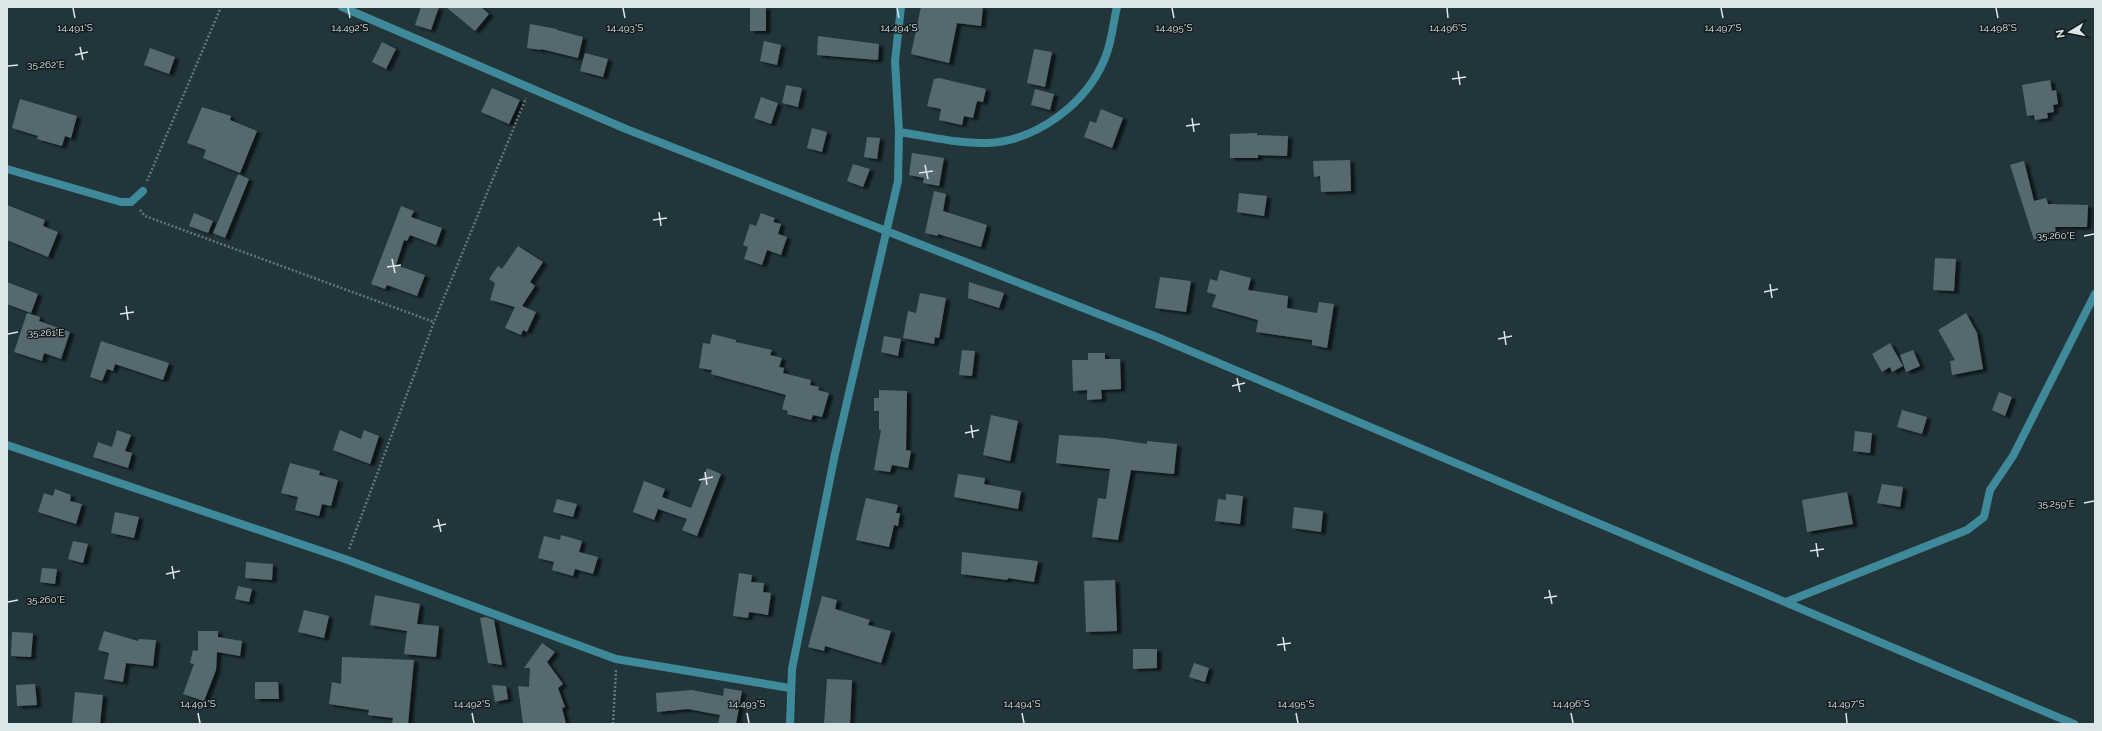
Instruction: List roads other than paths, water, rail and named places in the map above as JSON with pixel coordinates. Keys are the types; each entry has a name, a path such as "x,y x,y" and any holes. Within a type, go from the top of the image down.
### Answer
{"street":[{"path":"342,7 529,89 885,231 1157,337 2074,724"},
{"path":"790,724 790,688 792,669 835,454 885,231 894,205 898,181 899,132 895,62 901,7"},
{"path":"899,132 986,143 1017,138 1051,121 1075,103 1093,82 1106,57 1117,7"},
{"path":"7,170 122,202 131,202 143,191"},
{"path":"1786,602 1967,530 1984,517 1990,490 2013,456 2095,294"},
{"path":"7,445 345,559 616,659 790,688"}]}
